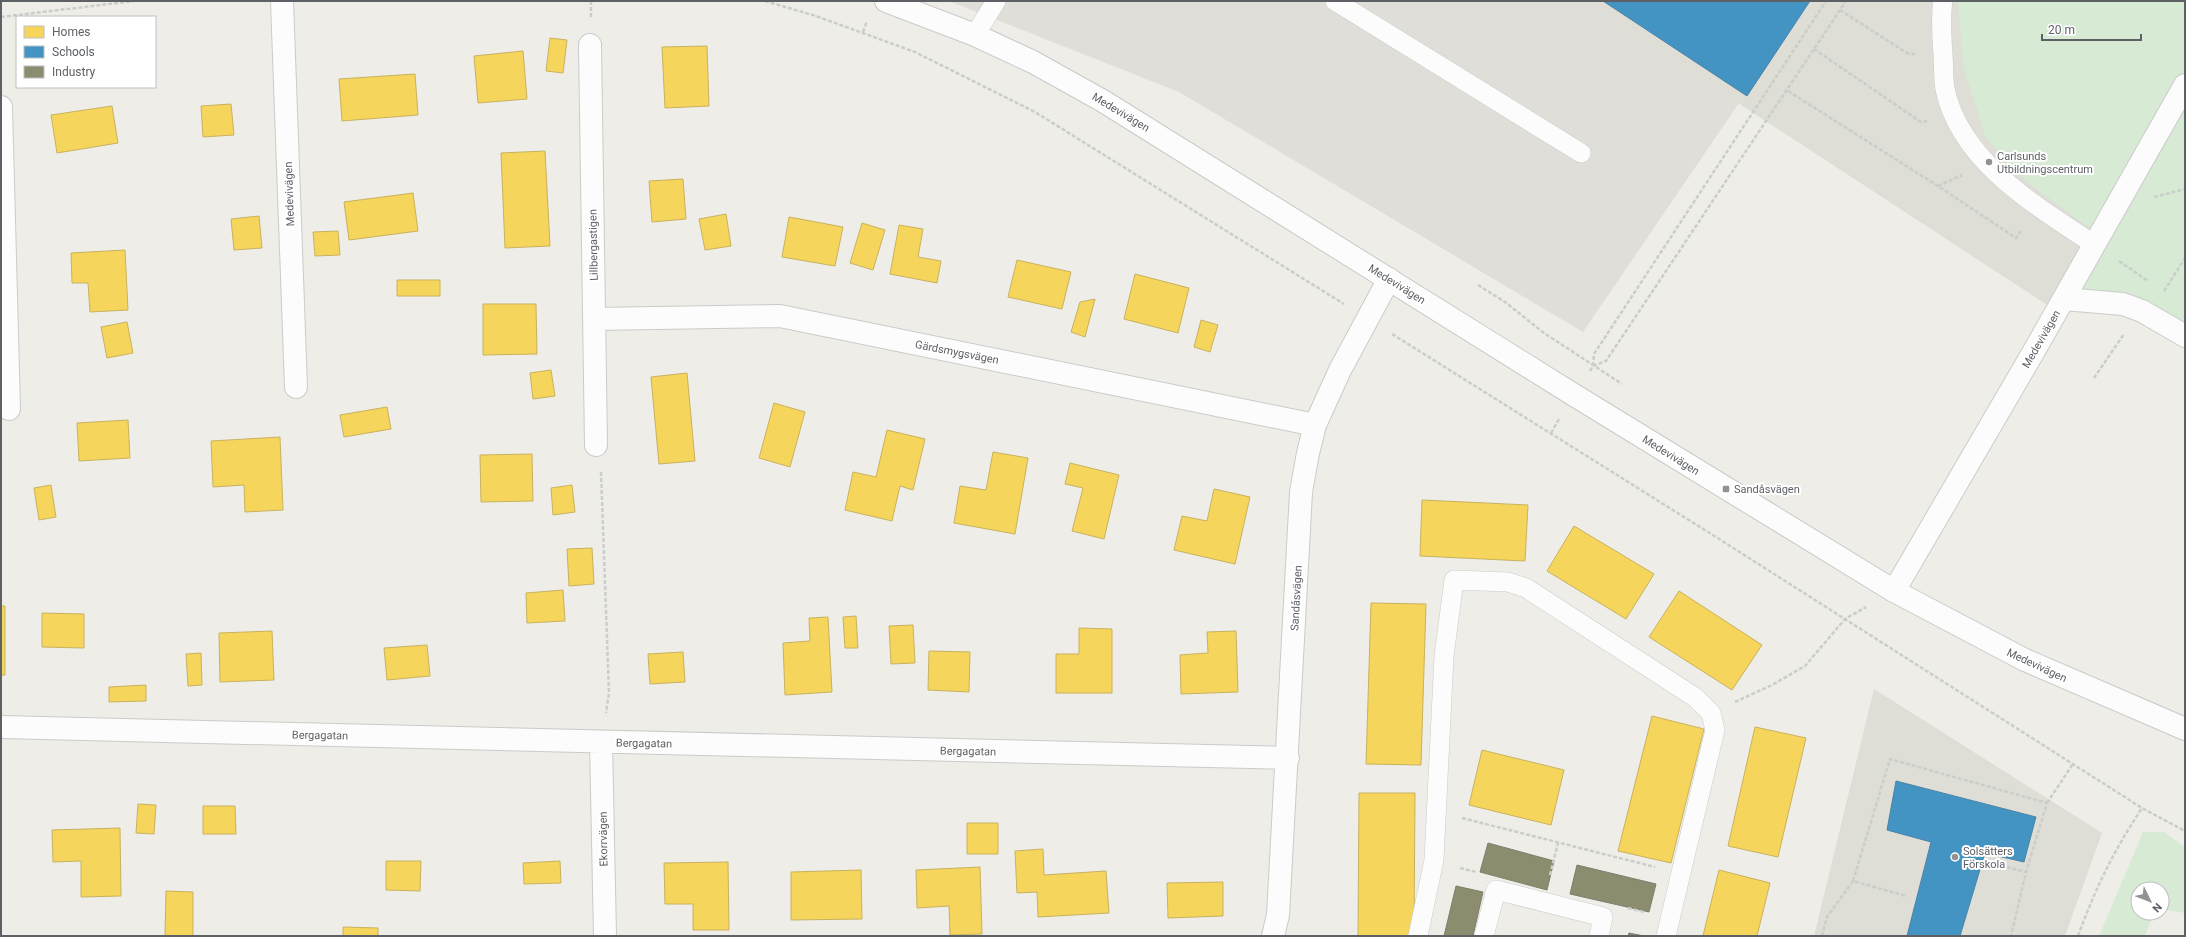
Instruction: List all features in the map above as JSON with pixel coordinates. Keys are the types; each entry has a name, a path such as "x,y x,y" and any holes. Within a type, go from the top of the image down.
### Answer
{"street":[{"name":"Medevivägen","path":"282,1 296,387"},
{"name":"Medevivägen","path":"886,1 976,34 1033,62 1103,101 1894,591 2025,660 2185,730"},
{"name":"Lillbergastigen","path":"590,45 596,445"},
{"name":"Medevivägen","path":"1894,591 2064,299 2185,85"},
{"path":"1,108 9,410"},
{"name":"Sandåsvägen","path":"1273,936 1278,915 1288,758 1301,492 1308,452 1316,425 1340,370 1389,279"},
{"path":"2064,299 2123,304 2142,310 2185,336"},
{"name":"Gärdsmygsvägen","path":"594,319 780,316 1316,425"},
{"name":"Bergagatan","path":"1,728 1288,758"},
{"name":"Ekorrvägen","path":"601,742 605,936"}],"lane":[{"path":"976,34 996,1"},
{"path":"1335,1 1581,154"},
{"path":"1943,1 1941,16 1945,89 1956,118 1975,148 2003,181 2038,207 2095,245"},
{"path":"1418,936 1434,860 1444,656 1454,580 1508,582 1526,588 1696,698 1711,713 1715,730 1666,936"},
{"path":"1484,936 1496,890 1603,917 1599,936"}],"path":[{"path":"1,17 134,1"},
{"path":"765,1 822,18 915,52 1035,112 1551,433 2142,808 2185,831"},
{"path":"1593,366 1594,354 1826,1"},
{"path":"1593,366 1606,361 1846,1"},
{"path":"1840,10 1907,53 1944,58"},
{"path":"1814,49 1921,122 1956,118"},
{"path":"1788,90 2016,238 2038,207"},
{"path":"2095,245 2151,283"},
{"path":"2094,378 2130,324 2142,310 2164,292 2185,258"},
{"path":"1478,285 1505,302 1544,333 1622,384"},
{"path":"2157,288 2164,292"},
{"path":"596,445 600,455 609,693 601,742"},
{"path":"1711,713 1772,685 1805,666 1845,619"},
{"path":"1822,936 1827,917 1853,881 1890,759 2047,803"},
{"path":"2011,936 2026,872 2047,803 2072,764"},
{"path":"2078,936 2096,889 2114,853 2142,808"},
{"path":"1437,812 1681,874"},
{"path":"1543,902 1558,843"},
{"path":"1434,860 1486,875 1496,890"},
{"path":"1995,864 2026,872"},
{"path":"1853,881 1906,896"},
{"path":"1603,917 1625,907 1670,918"}],"shaded area":[{"path":"949,1 1582,1 1739,103 1583,332 1179,92"},
{"name":"Carlsunds Utbildningscentrum","path":"1582,1 2185,1 2061,314"},
{"path":"1874,689 2102,833 2065,936 1814,936"}],"green space":[{"path":"1958,1 2185,1 2185,337 2072,296 2106,236 2082,223 2026,181 1986,138 1963,66"},
{"path":"2143,832 2164,832 2185,847 2185,913 2170,910 2170,881 2130,881 2130,921 2151,921 2145,936 2099,936"}],"building: Homes":[{"path":"550,38 567,40 563,73 546,71"},
{"path":"707,46 709,106 665,108 662,47"},
{"path":"523,51 527,99 478,103 474,56"},
{"path":"415,74 418,115 342,121 339,79"},
{"path":"231,104 234,135 203,137 201,106"},
{"path":"112,106 118,143 57,153 51,115"},
{"path":"545,151 550,246 505,248 501,153"},
{"path":"683,179 686,219 652,222 649,181"},
{"path":"413,193 418,231 349,240 344,202"},
{"path":"726,214 731,246 705,250 699,219"},
{"path":"259,216 262,248 234,250 231,219"},
{"path":"789,217 843,227 835,266 782,257"},
{"path":"862,223 885,230 873,270 850,263"},
{"path":"899,225 923,229 918,257 941,261 937,283 890,274"},
{"path":"338,231 340,255 315,256 313,232"},
{"path":"125,250 128,310 90,312 88,283 72,283 71,253"},
{"path":"1017,260 1071,272 1062,309 1008,297"},
{"path":"1135,274 1189,288 1178,333 1124,319"},
{"path":"397,280 440,280 440,296 397,296"},
{"path":"1095,299 1085,337 1071,332 1080,302"},
{"path":"483,304 536,304 537,354 483,355"},
{"path":"1201,320 1218,325 1210,352 1194,347"},
{"path":"127,322 133,353 107,358 101,327"},
{"path":"551,370 555,396 533,399 530,373"},
{"path":"687,373 695,461 659,464 651,377"},
{"path":"774,403 805,412 790,467 759,458"},
{"path":"387,407 391,429 344,437 340,415"},
{"path":"128,420 130,458 79,461 77,423"},
{"path":"887,430 925,439 913,490 900,486 892,521 845,510 853,472 876,477"},
{"path":"280,437 283,510 245,512 244,485 213,487 211,441"},
{"path":"993,452 1028,458 1015,534 954,523 960,486 986,490"},
{"path":"532,454 533,501 481,502 480,455"},
{"path":"1070,463 1119,475 1104,539 1072,531 1083,488 1065,484"},
{"path":"51,485 56,517 39,520 34,488"},
{"path":"572,485 575,512 553,515 551,488"},
{"path":"1214,489 1250,497 1235,564 1174,550 1182,516 1207,521"},
{"path":"1422,500 1528,505 1525,561 1420,556"},
{"path":"1574,526 1654,574 1626,619 1547,571"},
{"path":"592,548 594,584 569,586 567,549"},
{"path":"563,590 565,621 527,623 526,593"},
{"path":"1679,591 1762,645 1732,690 1649,637"},
{"path":"1371,603 1426,604 1421,765 1366,764"},
{"path":"1,606 5,606 5,675 1,675"},
{"path":"42,613 84,614 84,648 42,647"},
{"path":"856,616 858,648 845,648 843,617"},
{"path":"828,617 832,692 785,695 783,643 810,641 809,618"},
{"path":"913,625 915,663 891,664 889,626"},
{"path":"1079,628 1112,629 1112,693 1056,693 1056,654 1079,654"},
{"path":"272,631 274,680 220,682 219,633"},
{"path":"1236,631 1238,692 1181,694 1180,655 1208,653 1207,632"},
{"path":"427,645 430,676 387,680 384,648"},
{"path":"929,651 970,652 969,692 928,690"},
{"path":"683,652 685,682 650,684 648,654"},
{"path":"201,653 202,685 188,686 186,654"},
{"path":"146,685 146,701 109,702 109,687"},
{"path":"1652,716 1704,729 1671,863 1618,851"},
{"path":"1755,727 1806,738 1778,857 1728,846"},
{"path":"1482,750 1564,770 1551,825 1469,805"},
{"path":"1359,793 1415,793 1414,936 1358,936"},
{"path":"138,804 156,805 154,834 136,833"},
{"path":"203,806 235,806 236,834 203,834"},
{"path":"967,823 998,823 998,854 967,854"},
{"path":"120,828 121,896 81,897 81,861 53,862 52,830"},
{"path":"1043,849 1044,875 1106,871 1109,913 1038,917 1037,892 1017,893 1015,851"},
{"path":"386,861 421,861 420,891 386,890"},
{"path":"560,861 561,883 524,884 523,863"},
{"path":"728,862 729,930 693,930 693,904 665,904 664,863"},
{"path":"980,867 982,934 950,935 949,906 917,908 916,870"},
{"path":"861,870 862,919 791,920 791,872"},
{"path":"1719,870 1770,883 1757,936 1703,936"},
{"path":"1223,882 1223,916 1168,918 1167,883"},
{"path":"166,891 193,892 193,936 165,936"},
{"path":"343,927 378,928 378,936 343,936"}],"building: Schools":[{"path":"1603,1 1810,1 1747,96"},
{"name":"Solsätters Förskola","path":"1896,781 2036,817 2024,862 1985,853 1960,936 1907,936 1931,842 1887,830"}],"building: Industry":[{"path":"1488,843 1554,861 1547,890 1480,872"},
{"path":"1577,865 1656,884 1649,912 1570,894"},
{"path":"1456,886 1483,892 1473,936 1444,936"},
{"path":"1629,933 1644,936 1628,936"}],"place":[{"name":"Carlsunds Utbildningscentrum","path":"1989,162"},
{"name":"Sandåsvägen","path":"1726,489"},
{"name":"Solsätters Förskola","path":"1955,857"}]}
